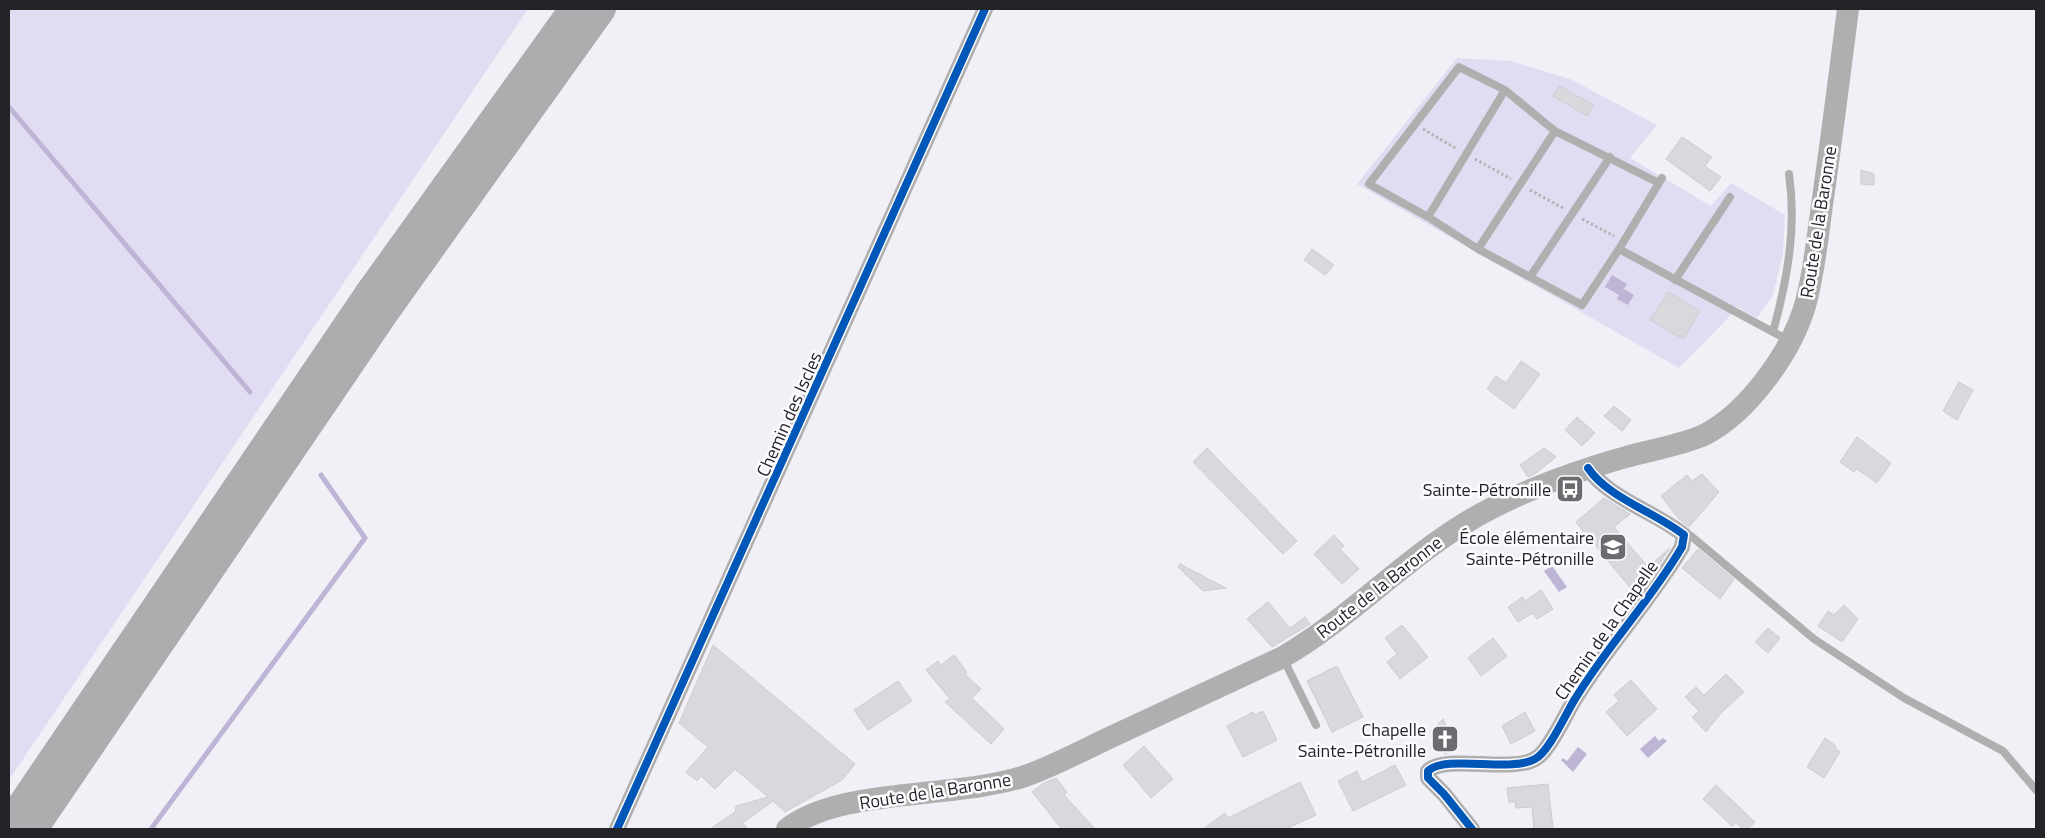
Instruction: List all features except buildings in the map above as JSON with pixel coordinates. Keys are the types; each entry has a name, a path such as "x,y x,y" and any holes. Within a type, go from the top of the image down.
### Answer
{"highway":[{"path":"9,822 368,294 573,9"},
{"path":"34,829 389,307 602,9"}],"main road":[{"name":"Route de la Baronne","path":"789,829 823,811 845,806 977,788 1026,776 1283,657 1322,632 1415,557 1465,522 1536,486 1588,468 1702,436 1718,426 1750,399 1767,376 1781,336 1806,303 1814,261 1848,9"}],"street":[{"name":"Chemin des Iscles","path":"617,829 986,9"},
{"path":"1588,468 1601,483 1670,524 1684,535"},
{"name":"Chemin de la Chapelle","path":"1472,829 1444,794 1428,778 1428,771 1441,764 1470,765 1526,762 1536,759 1546,747 1590,673 1676,557 1682,547 1684,535"}],"lane":[{"path":"1459,67 1505,90 1555,131 1660,180 1582,305 1478,249 1428,217 1369,184 1459,67"},
{"path":"1428,217 1505,90"},
{"path":"1478,249 1555,131"},
{"path":"1530,277 1610,157"},
{"path":"1618,249 1781,336 1789,259 1792,198 1789,174"},
{"path":"1675,280 1730,197"},
{"path":"1684,535 1691,536 1814,639 1904,698 2003,751 2036,790"},
{"path":"1283,657 1316,725"}],"shaded area":[{"path":"9,9 528,9 9,780"},
{"path":"1457,58 1511,61 1570,79 1657,125 1630,158 1711,206 1731,183 1785,215 1783,254 1773,295 1757,318 1736,306 1729,317 1679,368 1357,184"},
{"path":"1612,275 1627,284 1624,289 1634,295 1628,305 1617,299 1619,295 1605,287"},
{"path":"1552,566 1567,587 1559,592 1544,571"},
{"path":"1655,736 1659,741 1663,738 1667,741 1648,758 1640,749"},
{"path":"1578,747 1587,754 1573,772 1561,760 1563,758 1567,761"}],"waterway":[{"path":"9,107 250,392"},
{"path":"151,829 365,538 321,475"}],"cycle path":[{"path":"617,829 985,9"},
{"path":"1472,829 1444,794 1428,778 1428,771 1437,766 1449,764 1524,763 1540,755 1546,749 1588,679 1657,586 1682,547 1684,535 1607,488 1588,468"}],"place":[{"name":"Sainte-Pétronille","path":"1570,489"},
{"name":"École élémentaire Sainte-Pétronille","path":"1613,547"},
{"name":"Chapelle Sainte-Pétronille","path":"1445,739"}]}
